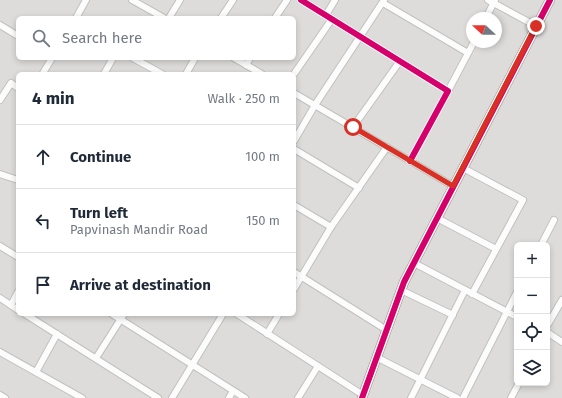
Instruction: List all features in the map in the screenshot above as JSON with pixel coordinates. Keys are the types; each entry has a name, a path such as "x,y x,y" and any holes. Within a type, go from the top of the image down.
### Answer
{"street":[{"path":"77,16 86,0"},
{"path":"132,0 160,16"},
{"path":"170,16 180,0"},
{"path":"222,16 233,0"},
{"path":"276,16 286,0"},
{"path":"301,0 448,91"},
{"path":"295,72 329,17 335,0"},
{"path":"240,316 318,366 362,397 385,329 401,290 453,186 550,0"},
{"path":"296,137 314,105 361,37 383,1 468,53"},
{"path":"488,12 492,1 536,26"},
{"path":"0,25 16,35"},
{"path":"410,161 471,48"},
{"path":"44,72 51,60"},
{"path":"105,72 112,60"},
{"path":"137,60 158,72"},
{"path":"187,72 194,60"},
{"path":"237,60 258,72"},
{"path":"246,65 249,60"},
{"path":"353,127 400,61"},
{"path":"0,100 11,83 16,87"},
{"path":"296,94 453,186"},
{"path":"296,286 331,227 387,147"},
{"path":"296,150 359,188"},
{"path":"463,168 523,200 472,294"},
{"path":"0,174 16,179"},
{"path":"296,206 331,227"},
{"path":"437,218 496,249"},
{"path":"543,242 554,220"},
{"path":"1,248 16,256"},
{"path":"414,263 514,315"},
{"path":"296,273 385,329"},
{"path":"401,290 453,315"},
{"path":"411,398 465,290"},
{"path":"11,305 16,296"},
{"path":"0,298 16,309"},
{"path":"463,398 514,298"},
{"path":"550,321 562,300"},
{"path":"28,316 158,398"},
{"path":"172,398 222,316"},
{"path":"267,334 278,316"},
{"path":"96,358 122,317 245,398"},
{"path":"36,372 57,334"},
{"path":"550,334 562,342"},
{"path":"0,352 82,398"},
{"path":"376,357 457,398"},
{"path":"298,398 318,366"},
{"path":"511,398 517,386"},
{"path":"229,398 233,391"},
{"path":"0,395 5,398"}],"shaded area":[{"path":"0,0 562,0 562,398 0,398"}],"cycle path":[{"path":"301,0 448,91 410,161"},
{"path":"362,398 404,282 550,0"}],"route":[{"path":"353,127 453,186 536,26"}]}
